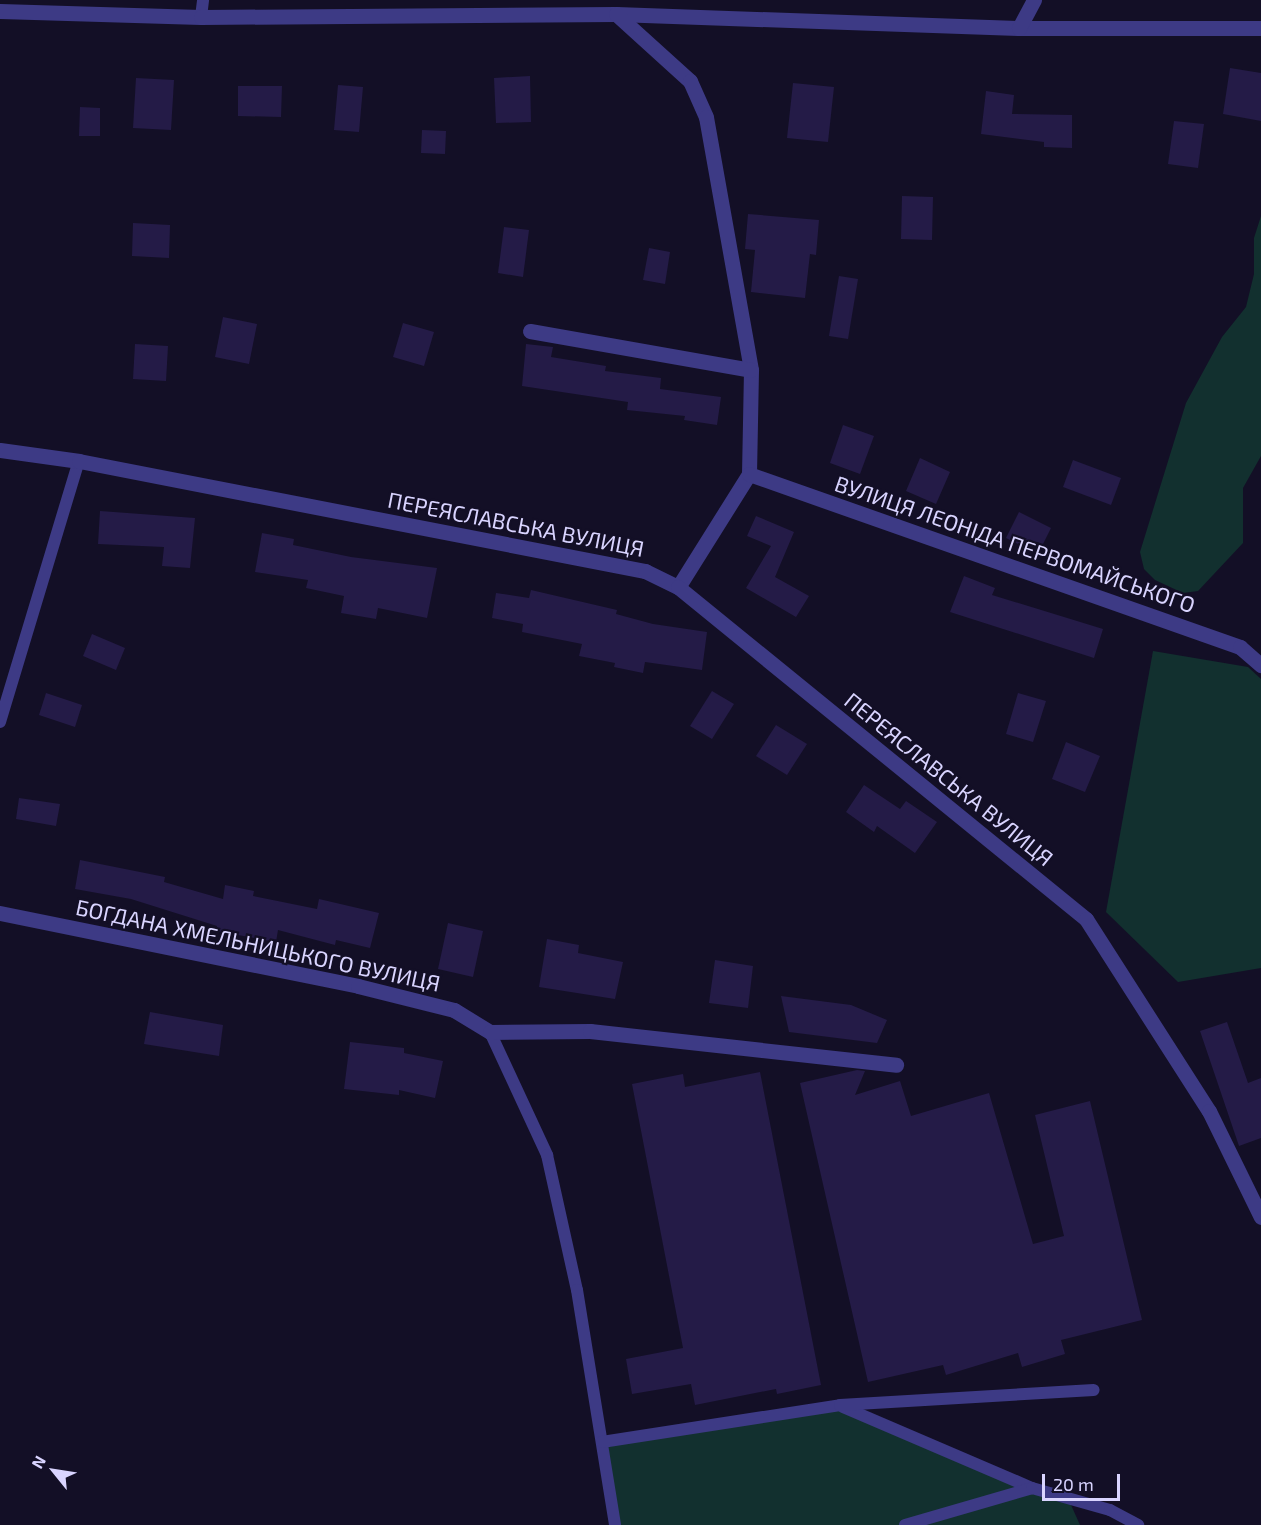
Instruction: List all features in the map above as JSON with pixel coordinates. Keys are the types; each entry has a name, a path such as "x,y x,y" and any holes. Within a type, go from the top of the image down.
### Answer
{"street":[{"path":"1019,28 1034,0"},
{"path":"0,11 201,17 499,7 616,14 1019,28 1261,28"},
{"path":"616,14 690,81 706,117 751,370 749,474 678,587"},
{"path":"530,331 751,370"},
{"name":"ПЕРЕЯСЛАВСЬКА ВУЛИЦЯ","path":"0,450 79,461 645,571 678,587 1086,919 1143,1013 1209,1111 1261,1217"},
{"name":"ВУЛИЦЯ ЛЕОНІДА ПЕРВОМАЙСЬКОГО","path":"749,474 1240,647 1261,665"},
{"name":"БОГДАНА ХМЕЛЬНИЦЬКОГО ВУЛИЦЯ","path":"0,913 369,989 454,1010 490,1032"},
{"path":"490,1032 590,1031 896,1065"}],"lane":[{"path":"201,17 203,0"},
{"path":"0,722 79,461"},
{"path":"490,1032 547,1155 577,1290 615,1525"},
{"path":"602,1442 840,1405 1094,1390"},
{"path":"840,1405 1032,1488 1110,1510 1138,1525"},
{"path":"905,1525 1032,1488"}],"green space":[{"path":"1261,216 1261,456 1243,488 1243,543 1198,591 1183,593 1155,580 1144,569 1140,552 1186,403 1222,337 1246,307 1254,274 1254,238"},
{"path":"1153,651 1248,667 1261,679 1261,968 1178,982 1106,912"},
{"path":"840,1405 1067,1496 1080,1525 617,1525 602,1442"}],"building":[{"path":"1230,68 1261,73 1261,121 1223,114"},
{"path":"530,76 531,122 496,123 494,78"},
{"path":"136,78 174,80 171,130 133,128"},
{"path":"793,83 834,87 828,142 787,138"},
{"path":"338,85 363,87 359,132 334,130"},
{"path":"238,86 282,86 281,117 238,116"},
{"path":"986,91 1014,95 1012,114 1072,115 1072,148 1044,147 1044,142 981,134"},
{"path":"80,107 100,108 100,136 79,136"},
{"path":"1174,121 1204,124 1198,168 1168,164"},
{"path":"422,130 446,131 445,154 421,153"},
{"path":"902,196 933,197 932,240 901,239"},
{"path":"748,214 819,220 816,255 810,254 805,298 751,292 755,250 745,249"},
{"path":"133,223 170,225 169,258 132,256"},
{"path":"504,227 529,230 523,277 498,273"},
{"path":"649,248 670,252 665,284 643,280"},
{"path":"839,276 858,279 848,339 829,336"},
{"path":"223,317 257,324 249,364 215,357"},
{"path":"403,323 434,332 424,366 393,357"},
{"path":"135,344 168,346 166,381 133,379"},
{"path":"526,344 553,347 551,357 606,366 605,371 661,378 660,389 721,397 717,425 684,420 685,416 627,410 628,402 522,386"},
{"path":"843,425 874,436 860,474 830,463"},
{"path":"920,458 950,472 936,504 906,491"},
{"path":"1073,460 1121,478 1111,505 1063,487"},
{"path":"100,511 195,518 190,568 162,566 164,547 98,544"},
{"path":"1019,512 1051,528 1038,554 1006,538"},
{"path":"756,516 794,532 775,577 809,596 796,617 746,588 771,546 747,536"},
{"path":"262,533 294,539 293,545 351,557 437,568 427,618 378,608 376,619 341,613 344,596 306,588 308,580 255,572"},
{"path":"964,576 995,588 992,595 1103,629 1094,658 950,612"},
{"path":"531,590 617,610 616,614 653,624 707,632 702,670 645,662 643,673 614,667 615,663 579,656 582,644 522,632 523,624 492,618 496,593 529,598"},
{"path":"92,634 125,648 116,670 83,656"},
{"path":"712,691 734,704 712,739 690,726"},
{"path":"46,693 82,705 75,727 39,715"},
{"path":"1018,693 1046,701 1033,742 1006,734"},
{"path":"776,725 807,744 787,775 756,756"},
{"path":"1066,742 1100,756 1085,792 1052,779"},
{"path":"864,785 900,809 906,801 937,822 915,853 877,826 874,832 846,812"},
{"path":"19,798 60,804 56,826 16,819"},
{"path":"80,860 165,877 164,882 223,899 225,885 254,891 253,896 317,909 319,899 379,913 370,948 336,940 335,945 278,930 276,942 216,931 217,926 131,899 75,889"},
{"path":"448,923 483,931 473,977 438,969"},
{"path":"547,939 579,945 578,953 623,962 615,999 539,987"},
{"path":"715,960 753,966 748,1008 709,1003"},
{"path":"781,996 851,1005 887,1020 877,1043 789,1032"},
{"path":"150,1012 223,1025 219,1056 144,1044"},
{"path":"1227,1022 1248,1083 1261,1078 1261,1138 1239,1146 1200,1031"},
{"path":"350,1042 404,1048 404,1053 443,1061 435,1098 399,1090 399,1095 344,1089"},
{"path":"857,1070 865,1071 855,1095 900,1081 911,1116 989,1093 1033,1244 1064,1236 1035,1115 1090,1101 1142,1320 1061,1340 1065,1354 1022,1367 1018,1353 946,1375 943,1365 868,1382 800,1083"},
{"path":"760,1072 821,1385 777,1394 776,1389 695,1405 691,1384 632,1394 626,1359 683,1348 632,1084 683,1074 685,1087"}]}
